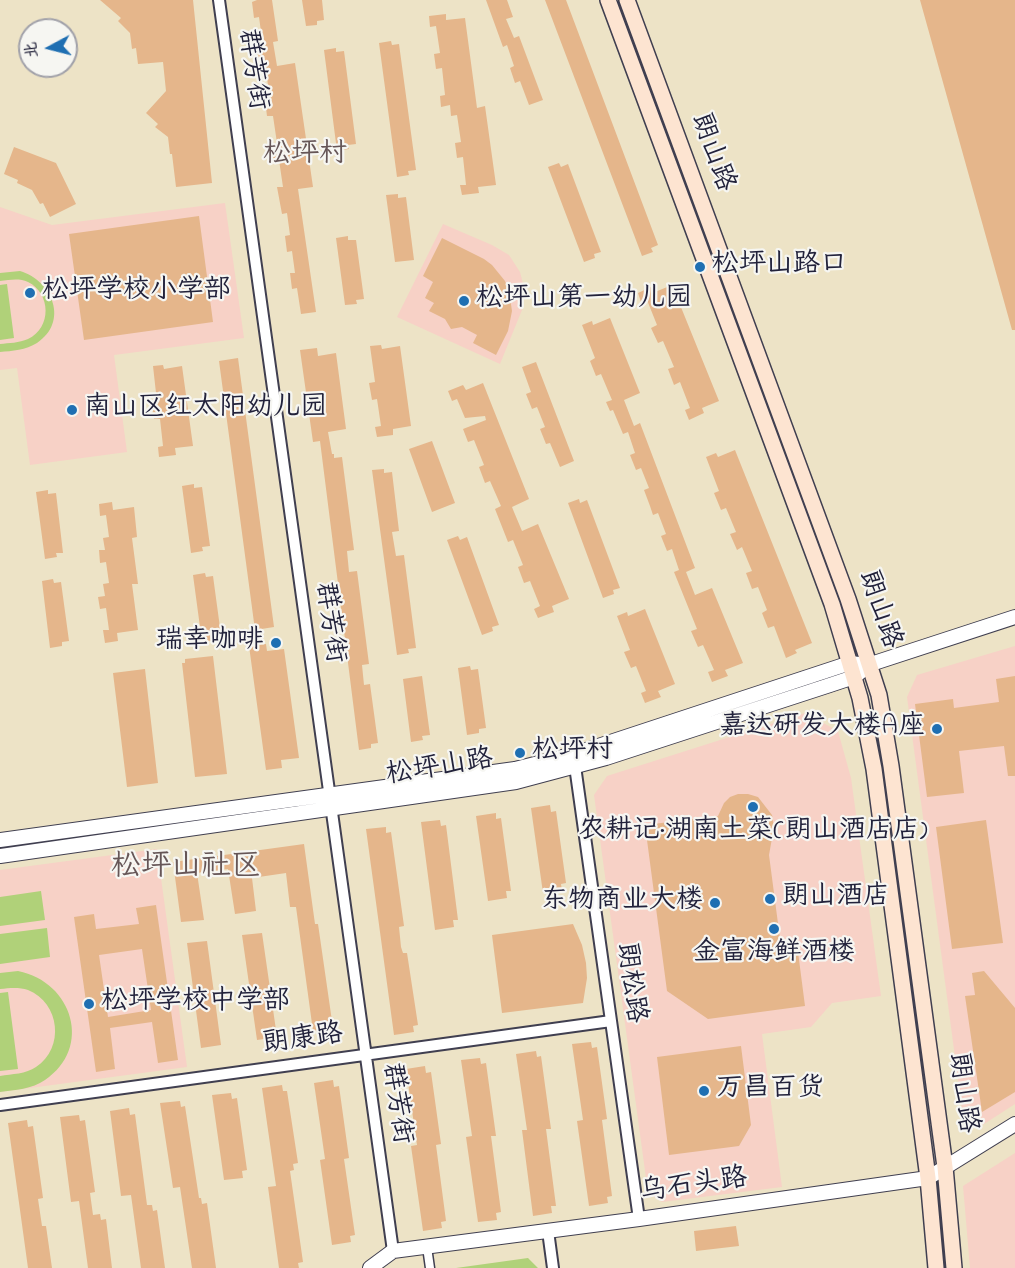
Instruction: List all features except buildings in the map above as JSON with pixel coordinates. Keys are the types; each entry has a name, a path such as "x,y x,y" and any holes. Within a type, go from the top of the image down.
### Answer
{"main road":[{"name":"朗山路","path":"608,0 828,593 852,670 874,769 928,1178 936,1268"},
{"name":"朗山路","path":"627,0 848,598 871,664 879,695 891,766 945,1167 954,1268"}],"street":[{"name":"群芳街","path":"219,0 393,1251"},
{"name":"松坪山路","path":"0,856 330,802 526,766 574,760 1015,617"},
{"name":"朗松路","path":"574,760 639,1219"},
{"name":"松坪山路","path":"0,840 330,802"},
{"name":"朗康路","path":"0,1105 611,1021"},
{"name":"乌石头路","path":"370,1268 393,1251 928,1178 1015,1124"},
{"path":"548,1231 553,1268"},
{"path":"427,1246 430,1268"}],"shaded area":[{"path":"225,203 244,338 114,355 127,452 30,465 17,368 0,370 0,207 52,225"},
{"name":"松坪山第一幼儿园","path":"443,224 492,245 509,255 520,272 525,291 522,310 500,364 397,317"},
{"path":"1015,646 1015,1104 981,1126 963,1117 907,697 917,675"},
{"path":"805,713 838,731 851,778 881,996 832,1003 811,1027 762,1034 782,1187 662,1202 648,1193 594,795 607,776"},
{"name":"松坪学校中学部","path":"157,849 187,1067 0,1092 0,870"},
{"path":"1015,1153 1015,1268 970,1268 963,1186"}],"green space":[{"path":"20,271 32,276 48,293 53,303 52,324 47,334 37,343 19,350 0,352 0,344 21,341 36,334 45,319 44,302 36,287 21,280 0,281 0,273"},
{"path":"7,284 14,338 0,340 0,285"},
{"path":"41,891 45,920 0,926 0,897"},
{"path":"47,928 50,957 0,964 0,934"},
{"path":"18,971 37,978 52,988 63,1002 70,1018 72,1034 69,1051 60,1067 45,1080 29,1087 0,1092 0,1076 36,1067 45,1059 55,1038 52,1015 39,996 25,989 0,989 0,973"},
{"path":"8,992 18,1069 0,1071 0,993"},
{"path":"528,1258 538,1268 456,1268"}],"place":[{"name":"松坪山路口","path":"700,267"},
{"name":"松坪学校小学部","path":"30,293"},
{"name":"松坪山第一幼儿园","path":"464,301"},
{"name":"南山区红太阳幼儿园","path":"72,410"},
{"name":"瑞幸咖啡","path":"276,643"},
{"name":"嘉达研发大楼A座","path":"937,729"},
{"name":"松坪村","path":"520,753"},
{"name":"农耕记·湖南土菜(朗山酒店店)","path":"753,807"},
{"name":"朗山酒店","path":"770,899"},
{"name":"东物商业大楼","path":"715,903"},
{"name":"金富海鲜酒楼","path":"774,929"},
{"name":"松坪学校中学部","path":"89,1004"},
{"name":"万昌百货","path":"704,1091"}],"district":[{"name":"松坪村","path":"305,156"},
{"name":"松坪山社区","path":"186,869"}]}
